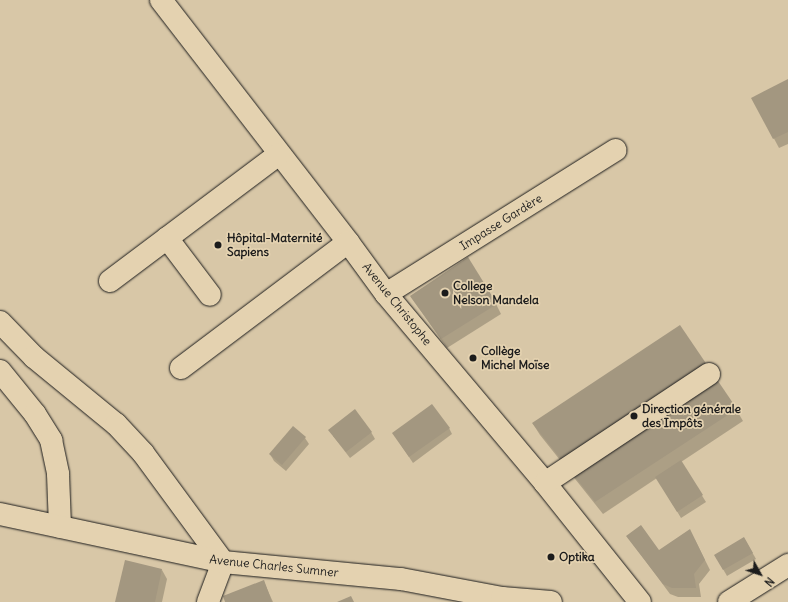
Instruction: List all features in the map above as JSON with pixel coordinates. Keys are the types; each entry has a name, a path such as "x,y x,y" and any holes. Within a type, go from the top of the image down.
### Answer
{"street":[{"name":"Avenue Christophe","path":"161,0 348,242 386,294 545,483 640,602"},
{"name":"Impasse Gardère","path":"386,294 616,150"},
{"path":"110,280 279,154"},
{"path":"167,238 210,295"},
{"path":"182,368 348,242"},
{"path":"0,322 34,357 121,430 143,453 223,562 208,602"},
{"path":"0,371 35,414 51,440 58,474 60,527"},
{"path":"545,483 709,374"},
{"name":"Avenue Charles Sumner","path":"0,514 223,562 401,579 468,597 551,602"},
{"path":"729,602 788,565"}],"building":[{"path":"788,79 788,132 773,139 751,98"},
{"path":"468,257 497,304 441,339 410,296"},
{"name":"Direction générale des Impôts","path":"680,325 737,409 595,502 532,423"},
{"path":"432,404 450,428 409,457 392,433"},
{"path":"355,409 372,432 346,452 328,430"},
{"path":"293,426 306,437 282,465 269,454"},
{"path":"681,460 703,495 677,512 655,477"},
{"path":"641,525 659,550 690,529 705,560 694,574 696,588 672,588 663,584 626,536"},
{"path":"744,537 753,553 723,570 714,555"},
{"path":"125,560 162,569 155,602 115,602"},
{"path":"264,580 272,602 225,602 223,596"},
{"path":"351,596 354,602 337,602"}],"place":[{"name":"Hôpital-Maternité Sapiens","path":"218,245"},
{"name":"College Nelson Mandela","path":"445,293"},
{"name":"Collège Michel Moïse","path":"473,358"},
{"name":"Direction générale des Impôts","path":"634,416"},
{"name":"Optika","path":"551,557"}]}
